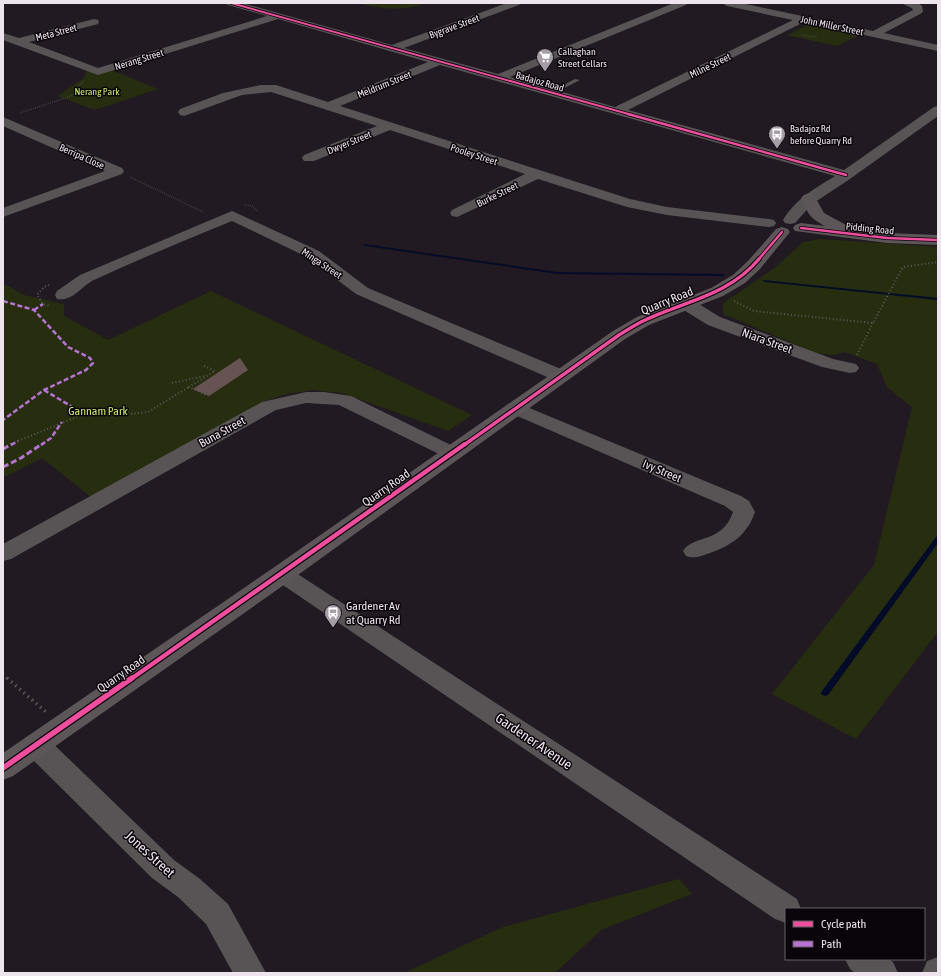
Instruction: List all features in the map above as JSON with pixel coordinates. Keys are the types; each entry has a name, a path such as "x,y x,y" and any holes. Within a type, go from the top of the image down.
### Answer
{"street":[{"name":"Badajoz Road","path":"231,3 846,175"},
{"name":"Bygrave Street","path":"393,48 516,3"},
{"path":"498,78 684,3"},
{"name":"John Miller Street","path":"727,3 938,48"},
{"path":"875,34 918,11 917,6 908,3"},
{"name":"Nerang Street","path":"98,72 278,16"},
{"name":"Milne Street","path":"616,111 803,19"},
{"name":"Meta Street","path":"18,42 94,22"},
{"path":"3,36 98,72"},
{"name":"Meldrum Street","path":"329,106 440,61"},
{"name":"Pooley Street","path":"184,112 248,90 272,88 627,203 649,208 785,226"},
{"name":"Quarry Road","path":"3,768 282,574 619,335 643,321 717,292 739,279 754,265 796,210 809,198 846,175 938,110"},
{"name":"Berripa Close","path":"3,121 116,171"},
{"name":"Dwyer Street","path":"309,158 389,126"},
{"name":"Berripa Close","path":"3,213 116,171"},
{"name":"Burke Street","path":"457,213 537,174"},
{"path":"809,198 818,216 854,235"},
{"name":"Minga Street","path":"56,295 86,278 232,215 313,254 362,291 561,376"},
{"name":"Pidding Road","path":"785,226 905,240 938,240"},
{"name":"Niara Street","path":"688,304 714,321 828,364 850,368"},
{"name":"Buna Street","path":"3,554 270,406 291,399 307,396 326,396 344,400 452,453"},
{"name":"Ivy Street","path":"514,408 733,501 740,506 744,512 742,522 734,532 718,542 694,551"},
{"name":"Gardener Avenue","path":"282,574 785,908"},
{"name":"Jones Street","path":"36,745 163,869 189,888 217,914 250,973"},
{"path":"862,960 882,973"}],"lane":[{"path":"551,93 577,80"}],"path":[{"path":"16,114 71,96 76,92 76,88 80,83 98,72"},
{"path":"116,171 210,216"},
{"path":"239,204 252,206 258,212"},
{"path":"850,368 903,267 938,262"},
{"path":"44,287 56,295 43,304 37,295 44,287"},
{"path":"717,292 754,311 873,323"},
{"path":"18,441 84,414 106,410 129,414 148,412 215,371 204,366"},
{"path":"172,383 207,376"},
{"path":"189,387 206,395"},
{"path":"3,675 46,712"}],"green space":[{"path":"357,3 426,3 409,8 392,9"},
{"path":"809,24 859,35 837,46 787,35"},
{"name":"Nerang Park","path":"88,68 109,69 158,89 95,110 58,96 84,78"},
{"path":"821,239 938,247 938,632 856,739 772,694 874,565 912,407 887,387 877,364 845,352 834,355 816,353 723,314 723,303 776,267 803,242"},
{"name":"Gannam Park","path":"3,283 24,295 64,304 64,316 108,340 211,291 472,415 448,431 342,393 313,390 287,394 265,401 91,497 42,458 3,478"},
{"path":"679,879 692,894 601,930 555,973 404,973 503,927"}],"building":[{"path":"240,358 248,370 209,396 193,389"}],"waterway":[{"path":"366,245 557,273 723,275"},
{"path":"765,281 938,299"},
{"path":"825,693 938,538"}],"marked path":[{"path":"3,301 34,310 68,347 90,358 93,363 86,370 44,390 3,420"},
{"path":"34,310 43,304"},
{"path":"44,390 84,414"},
{"path":"3,467 21,458 51,438 62,422"},
{"path":"3,449 18,441"}],"cycle path":[{"path":"231,3 846,175"},
{"path":"801,228 887,238 938,240"},
{"path":"3,768 282,574 619,335 643,321 717,292 739,279 754,265 782,232"}],"place":[{"name":"Callaghan Street Cellars","path":"545,72"},
{"name":"Badajoz Rd before Quarry Rd","path":"777,149"},
{"name":"Gardener Av at Quarry Rd","path":"333,628"}]}
